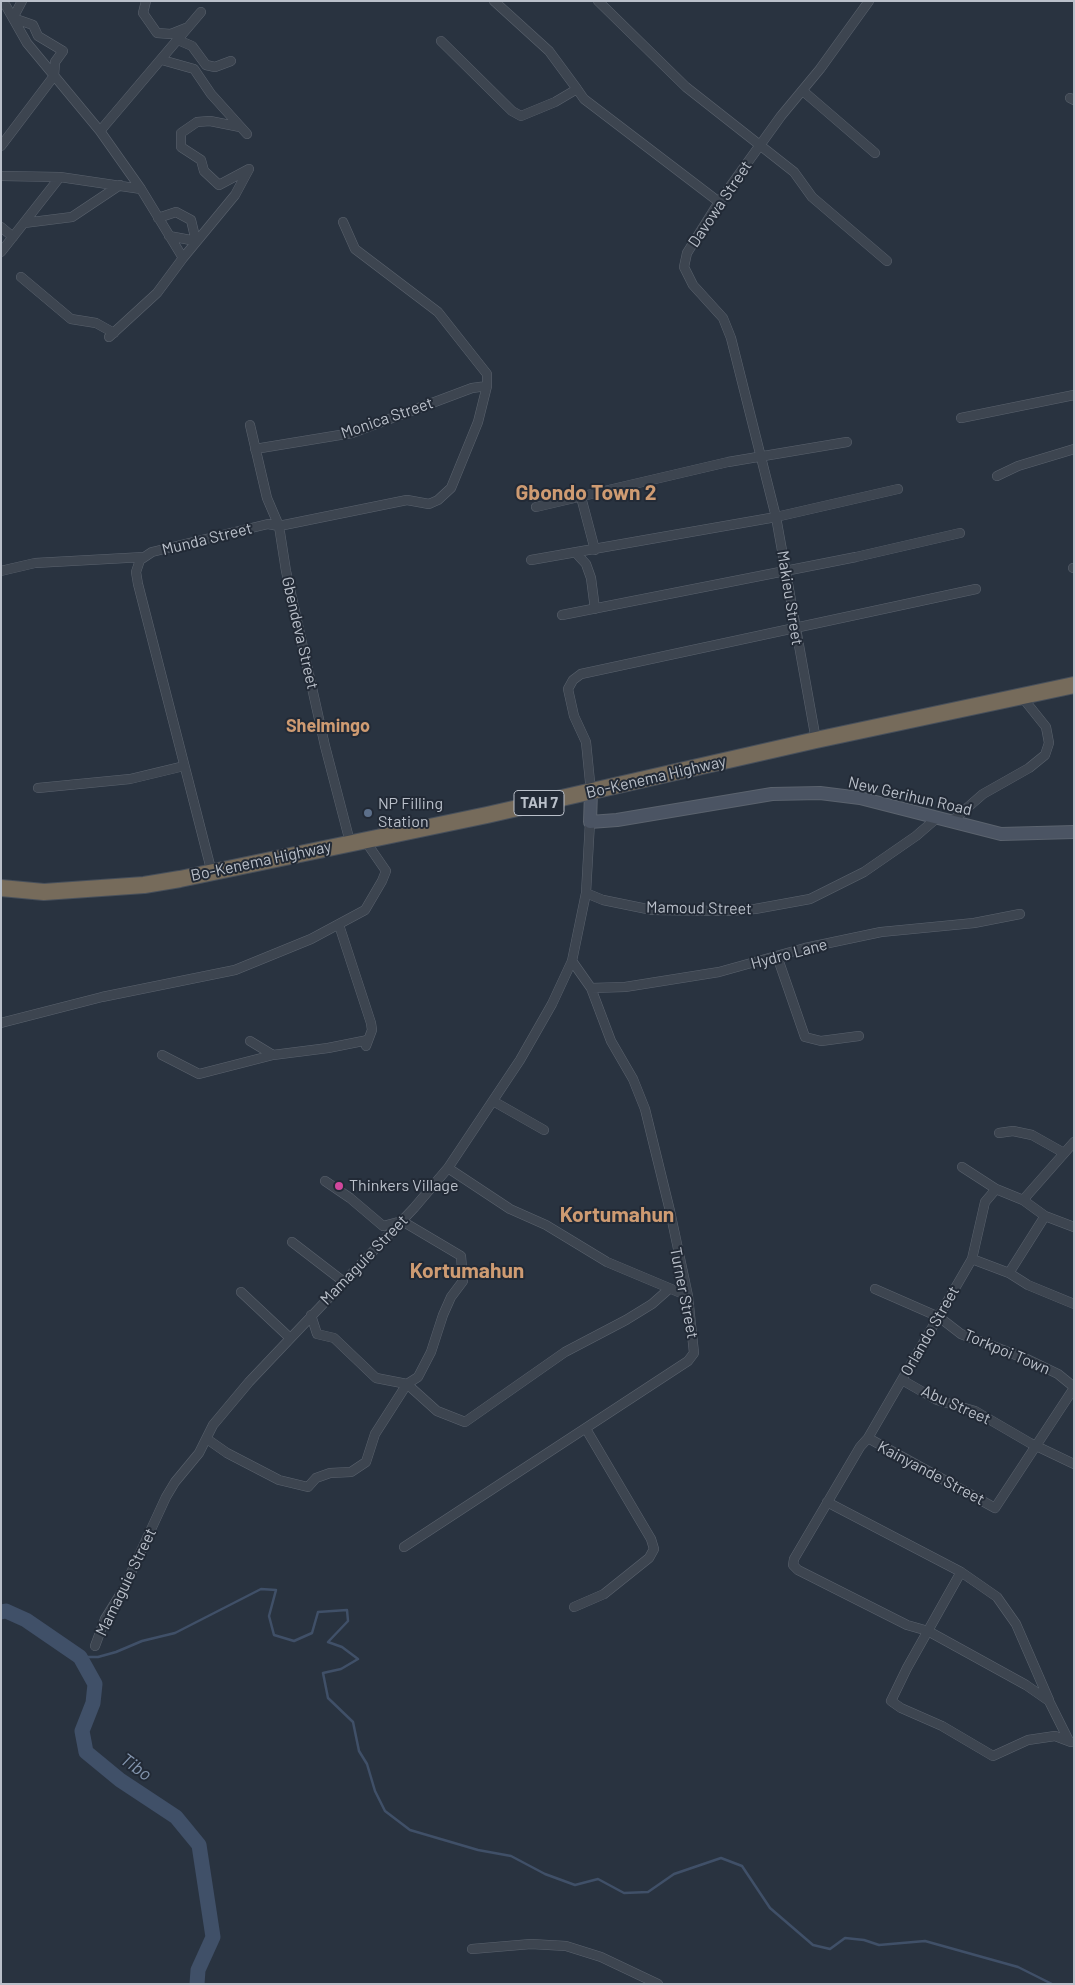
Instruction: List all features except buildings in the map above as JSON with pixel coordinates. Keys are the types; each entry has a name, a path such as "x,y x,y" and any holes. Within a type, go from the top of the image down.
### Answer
{"highway":[{"name":"Bo-Kenema Highway","path":"1,888 44,892 144,885 212,873 591,792 816,740 1074,685"}],"street":[{"path":"13,18 22,1"},
{"path":"146,1 143,13 157,33 171,34 188,28"},
{"path":"494,1 549,51 576,90 584,98 719,202"},
{"path":"598,1 686,87 794,172 812,197 887,261"},
{"name":"Davowa Street","path":"760,457 731,338 723,318 694,286 684,267 687,254 719,202 781,116 803,91 869,1"},
{"path":"1,2 13,18 27,43 100,131 141,189 183,258"},
{"path":"100,131 201,12"},
{"path":"1,146 54,76 55,62 63,51 38,36 33,25 13,18"},
{"path":"178,40 192,46 206,65 215,68 231,61"},
{"path":"441,41 512,111 521,116 555,102 576,90"},
{"path":"21,277 71,319 96,323 111,335 157,293 196,241 235,195 248,169 219,185 204,171 201,160 181,147 181,133 197,122 210,121 243,130 211,94 194,69 162,60"},
{"path":"803,91 875,153"},
{"path":"1,176 60,177 141,189"},
{"path":"1,252 60,177"},
{"path":"24,223 72,217 120,185"},
{"path":"158,218 176,212 192,220 196,241"},
{"path":"343,222 355,249 438,312 487,374 487,386"},
{"path":"1,227 13,237"},
{"path":"169,236 196,241"},
{"name":"Monica Street","path":"255,449 352,433 472,388 487,386"},
{"name":"Munda Street","path":"212,873 138,584 137,567 144,557 152,552 219,534 268,524 279,526 407,500 429,504 438,500 450,488 478,422 487,386"},
{"path":"962,418 1074,395"},
{"name":"Gbendeva Street","path":"250,425 267,498 279,526 286,571 325,746 357,841 386,871 365,910 339,925"},
{"path":"536,507 728,462 847,442"},
{"path":"997,476 1018,466 1074,449"},
{"name":"Makieu Street","path":"760,457 776,517 816,740"},
{"path":"531,560 776,517 898,489"},
{"path":"581,496 594,550"},
{"path":"562,615 786,571 960,533"},
{"path":"576,553 586,564 595,609"},
{"path":"1,571 35,563 144,557"},
{"path":"590,822 591,792 586,742 574,716 568,689 573,680 581,674 618,664 976,588"},
{"path":"952,821 982,794 1029,768 1045,755 1049,744 1046,727 1022,697"},
{"path":"38,788 130,779 184,766"},
{"name":"New Gerihun Road","path":"590,822 625,819 772,794 810,794 860,798 1011,836 1074,832"},
{"name":"Mamoud Street","path":"586,893 604,900 652,910 755,910 810,899 864,872 916,836 938,817"},
{"name":"Mamaguie Street","path":"95,1646 106,1619 123,1590 166,1497 200,1453 213,1425 241,1391 402,1221 448,1168 493,1101 552,1004 572,961 586,893 590,822"},
{"name":"Hydro Lane","path":"591,988 625,987 689,977 744,966 805,948 881,932 974,923 1020,914"},
{"path":"1,1023 102,998 235,970 311,939 339,925 371,1022 372,1030 367,1043 273,1055 199,1074 162,1055"},
{"path":"777,956 805,1037 821,1041 859,1036"},
{"path":"572,961 591,988"},
{"name":"Turner Street","path":"404,1547 688,1361 694,1353 688,1296 670,1211 645,1109 633,1079 611,1041 591,988"},
{"path":"250,1041 273,1055"},
{"path":"493,1101 544,1130"},
{"path":"999,1132 1012,1131 1032,1135 1064,1153"},
{"path":"1023,1200 1074,1142"},
{"path":"962,1167 996,1189 1023,1200 1045,1216 1074,1227"},
{"path":"448,1168 510,1209 546,1225 607,1262 688,1296"},
{"path":"207,1439 227,1453 279,1480 308,1487 316,1478 330,1473 351,1472 366,1462 375,1434 407,1384 418,1377 431,1352 451,1297 463,1281 461,1256 402,1221 384,1226 350,1198 325,1181"},
{"name":"Orlando Street","path":"928,1631 907,1625 798,1570 793,1564 794,1559 868,1438 870,1431 939,1318 972,1259 985,1202 996,1189"},
{"path":"1009,1273 1045,1216"},
{"path":"292,1242 344,1282"},
{"path":"972,1259 1009,1273 1028,1286 1074,1304"},
{"path":"311,1315 317,1334 334,1338 376,1378 407,1384 437,1411 465,1422 565,1352 626,1320 652,1304 669,1289"},
{"name":"Torkpoi Town","path":"874,1289 939,1318 961,1334 1029,1360 1058,1374 1074,1387"},
{"path":"241,1292 290,1338"},
{"name":"Abu Street","path":"902,1380 937,1400 975,1411 1035,1445 1074,1464"},
{"path":"1035,1445 1074,1387"},
{"path":"574,1607 604,1594 649,1558 654,1549 651,1539 586,1429"},
{"name":"Kainyande Street","path":"868,1438 995,1508 1035,1445"},
{"path":"828,1502 961,1572 997,1597 1016,1624 1049,1701 1071,1742"},
{"path":"961,1572 891,1701 901,1708 942,1726 993,1756 1028,1740 1055,1736 1071,1742"},
{"path":"928,1631 1026,1685 1049,1701"},
{"path":"472,1949 531,1944 566,1946 601,1957 658,1984"}],"waterway":[{"path":"80,1657 98,1657 142,1641 175,1633 261,1589 276,1590 269,1616 274,1635 294,1641 312,1633 318,1612 347,1610 348,1621 328,1642 342,1647 358,1659 341,1669 323,1673 328,1698 353,1722 359,1751 367,1764 375,1791 385,1811 410,1830 478,1850 511,1856 545,1874 575,1885 598,1879 624,1893 648,1892 674,1874 721,1858 742,1866 770,1908 813,1945 830,1949 845,1938 864,1940 879,1945 925,1941 1018,1967 1052,1984"},
{"name":"Tibo","path":"1,1612 6,1611 26,1620 80,1657 95,1684 93,1703 82,1731 86,1752 120,1780 176,1817 199,1845 213,1937 198,1970 197,1984"}],"place":[{"name":"NP Filling Station","path":"368,813"},
{"name":"Thinkers Village","path":"339,1186"}],"district":[{"name":"Gbondo Town 2","path":"586,493"},
{"name":"Shelmingo","path":"328,726"},
{"name":"Kortumahun","path":"617,1215"},
{"name":"Kortumahun","path":"467,1271"}]}
